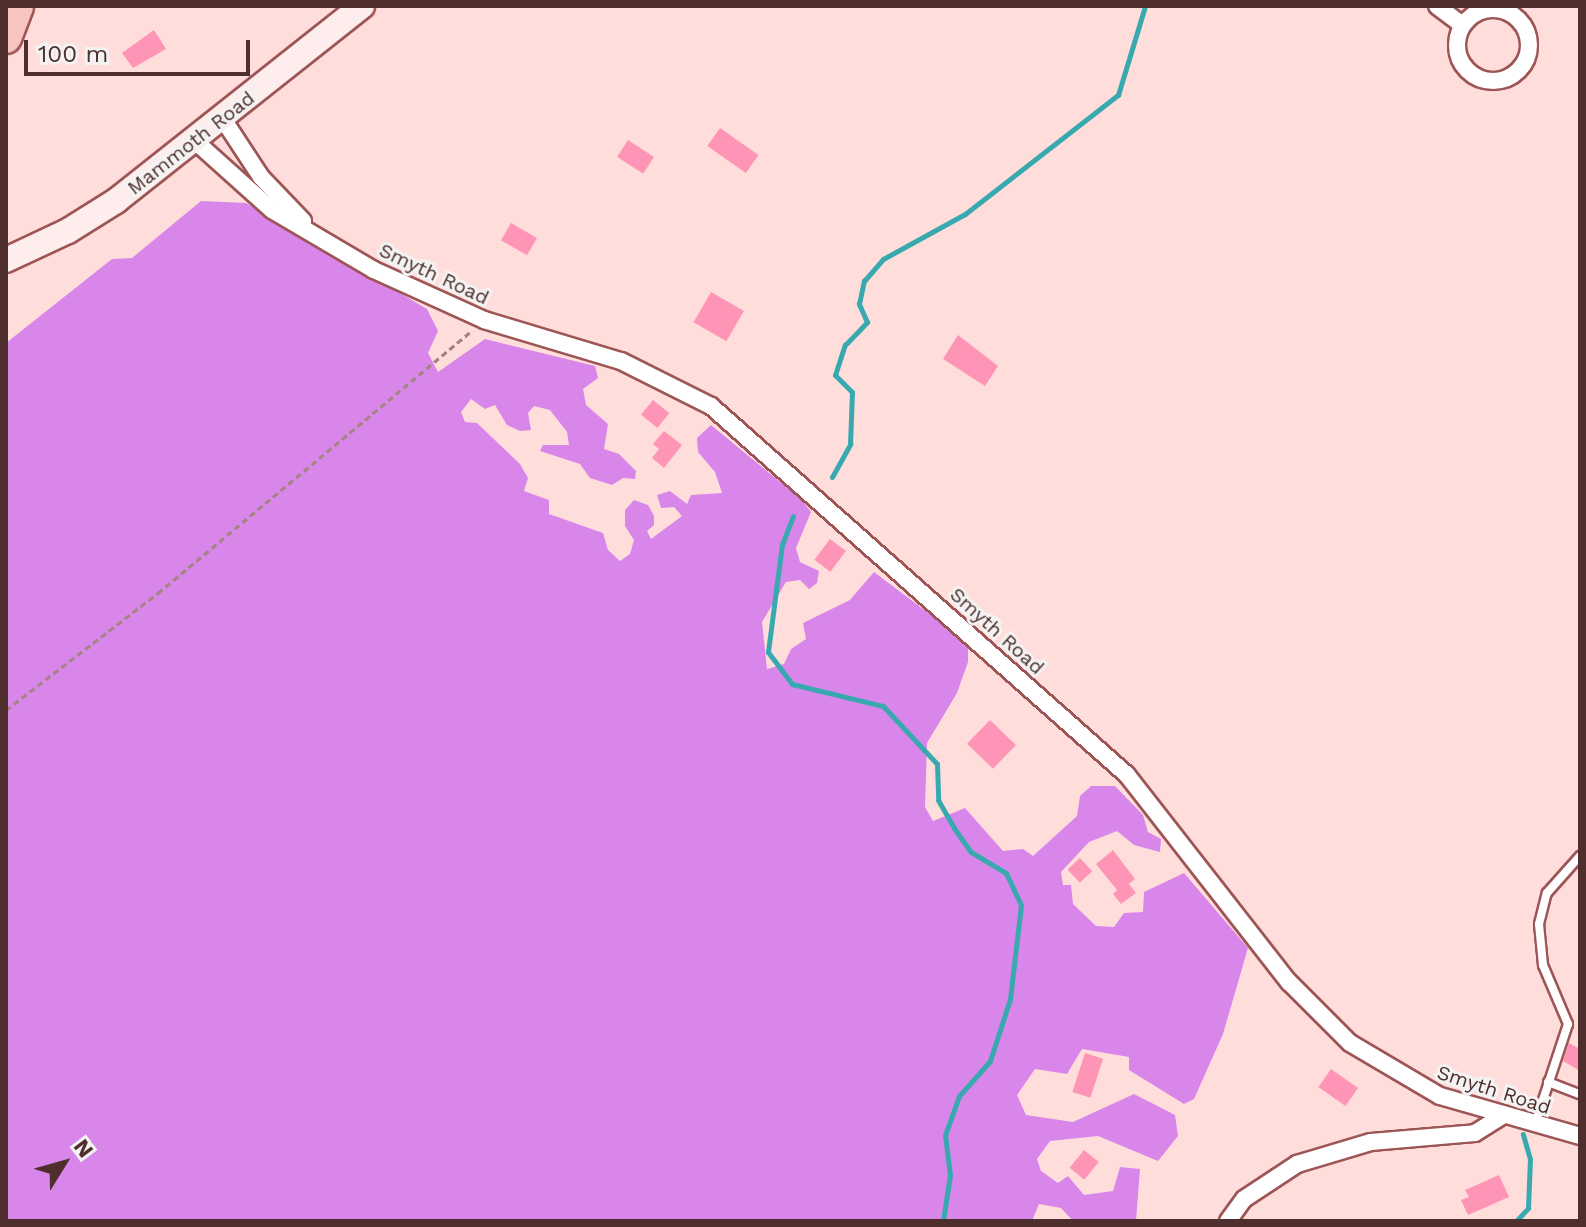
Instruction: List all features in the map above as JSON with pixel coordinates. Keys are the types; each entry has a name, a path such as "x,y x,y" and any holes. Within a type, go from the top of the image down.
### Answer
{"highway":[{"path":"6,38 18,6"}],"main road":[{"name":"Mammoth Road","path":"6,260 68,231 195,141 362,6"}],"street":[{"path":"1437,6 1462,25"},
{"path":"1491,9 1513,16 1527,34 1522,68 1501,81 1477,79 1460,61 1456,49 1462,25 1491,9"},
{"name":"Smyth Road","path":"223,119 261,177 319,236"},
{"name":"Smyth Road","path":"195,141 272,210 374,270 484,320 621,361 679,386 727,419 1127,775 1323,1020 1409,1081 1502,1116 1580,1136"},
{"path":"1228,1221 1244,1199 1297,1164 1371,1142 1475,1133 1502,1116"}],"lane":[{"path":"1535,1125 1568,1024 1543,965 1539,924 1547,893 1580,856"},
{"path":"1548,1082 1580,1094"}],"path":[{"path":"6,710 158,593 484,320"}],"shaded area":[{"path":"201,201 246,203 427,309 438,331 428,353 438,372 485,339 595,366 598,378 583,389 586,405 608,424 604,449 619,454 636,471 635,479 623,478 612,485 590,478 580,464 540,451 543,445 569,445 567,432 550,410 534,406 528,413 531,430 520,431 507,425 495,405 485,409 471,399 461,412 465,422 477,423 520,464 528,478 524,491 549,500 549,514 603,533 608,550 620,561 630,554 634,540 625,526 625,510 634,500 648,505 654,516 654,525 647,531 651,539 682,516 674,507 661,508 657,495 670,491 687,504 691,495 722,493 715,472 698,452 697,438 711,425 802,500 811,512 796,548 800,562 819,571 817,583 809,589 800,580 786,582 762,622 767,669 784,664 791,649 806,639 803,623 850,600 874,572 968,643 968,662 957,693 927,743 925,807 933,821 965,808 1003,851 1023,849 1033,856 1077,816 1080,796 1091,786 1115,786 1143,815 1148,832 1161,839 1160,852 1134,845 1117,831 1089,842 1061,872 1063,885 1071,885 1073,904 1096,926 1114,927 1124,913 1143,912 1144,892 1184,873 1248,948 1223,1034 1194,1099 1184,1104 1129,1070 1129,1057 1082,1049 1067,1074 1035,1069 1017,1095 1026,1115 1073,1122 1134,1094 1175,1115 1178,1136 1158,1161 1098,1136 1050,1141 1037,1159 1041,1171 1058,1183 1068,1176 1084,1195 1113,1191 1120,1167 1140,1169 1136,1221 1073,1221 1061,1208 1039,1204 1032,1221 6,1221 6,343 112,259 132,258"}],"building":[{"path":"154,30 166,49 133,68 122,53"},
{"path":"720,128 759,155 746,173 707,146"},
{"path":"628,140 654,157 643,174 617,157"},
{"path":"511,223 537,238 527,255 501,240"},
{"path":"711,292 744,311 726,341 694,322"},
{"path":"958,335 998,366 985,386 943,359"},
{"path":"653,400 669,413 657,428 641,415"},
{"path":"664,431 682,445 664,468 652,458 659,449 653,444"},
{"path":"830,539 846,551 830,572 814,560"},
{"path":"990,720 1016,745 993,769 967,744"},
{"path":"1113,850 1135,879 1129,884 1136,893 1121,904 1113,894 1117,890 1096,864"},
{"path":"1080,858 1092,871 1080,883 1068,870"},
{"path":"1569,1043 1580,1049 1580,1071 1563,1061"},
{"path":"1085,1053 1103,1059 1090,1098 1072,1092"},
{"path":"1331,1069 1358,1088 1345,1106 1318,1087"},
{"path":"1084,1150 1099,1162 1084,1180 1070,1168"},
{"path":"1499,1175 1509,1197 1468,1215 1461,1200 1469,1197 1465,1190"}],"waterway":[{"path":"832,477 850,444 852,392 835,375 845,345 867,322 859,304 864,281 883,259 965,214 1118,95 1145,6"},
{"path":"793,516 782,544 768,652 792,684 883,706 937,764 938,800 954,828 971,852 1006,873 1021,905 1010,999 990,1061 959,1096 945,1135 950,1175 943,1221"},
{"path":"1517,1102 1518,1108"},
{"path":"1516,1221 1528,1208 1530,1159 1523,1134"}]}
